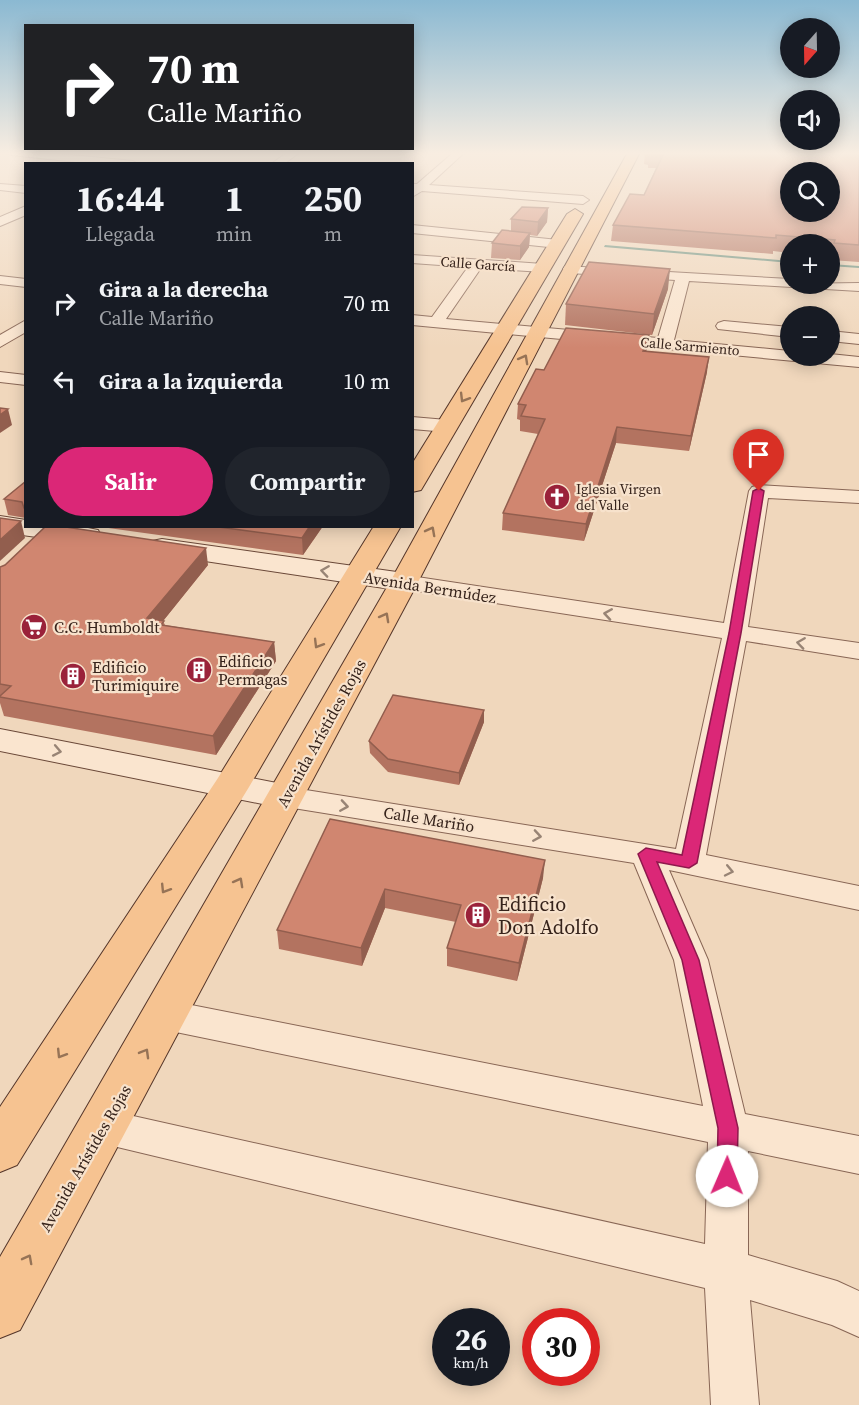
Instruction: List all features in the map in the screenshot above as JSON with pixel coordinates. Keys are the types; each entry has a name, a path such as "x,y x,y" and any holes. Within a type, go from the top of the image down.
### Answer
{"main road":[{"path":"414,483 573,218"},
{"name":"Avenida Arístides Rojas","path":"0,1310 166,1015 404,582 598,218"},
{"path":"5,1132 231,787 387,528"}],"street":[{"path":"3,228 16,218"},
{"path":"414,230 558,244"},
{"name":"Calle García","path":"414,260 543,268"},
{"path":"436,322 477,264"},
{"path":"570,269 780,282"},
{"path":"665,344 682,276"},
{"path":"0,280 24,283"},
{"path":"840,286 859,287"},
{"name":"Calle Sarmiento","path":"414,320 859,362"},
{"path":"0,342 24,326"},
{"path":"724,326 780,331"},
{"path":"840,337 859,339"},
{"path":"0,377 24,380"},
{"path":"414,423 447,426"},
{"path":"689,863 735,633 759,491 859,497"},
{"name":"Avenida Bermúdez","path":"0,524 24,526"},
{"path":"25,553 52,529"},
{"name":"Avenida Bermúdez","path":"52,529 859,651"},
{"name":"Calle Mariño","path":"0,740 286,797 646,854 859,898"},
{"path":"646,854 691,960 728,1128 726,1271 735,1405"},
{"path":"166,1015 859,1155"},
{"path":"102,1127 726,1271 837,1304 859,1314"}],"building":[{"path":"512,218 541,218 538,222 511,219"},
{"path":"617,218 780,218 780,222 840,222 840,218 859,218 859,245 840,243 840,234 780,234 776,235 776,238 613,225"},
{"path":"502,230 530,233 520,246 492,243"},
{"path":"589,262 670,269 654,314 566,304"},
{"path":"566,328 649,335 643,351 709,357 691,436 617,427 586,524 503,513 545,419 521,416 526,405 518,404 536,369 544,370"},
{"path":"0,408 8,409 0,415"},
{"path":"24,483 24,508 22,502 4,499"},
{"path":"0,518 21,521 0,540"},
{"path":"44,528 72,528 206,548 147,618 164,621 161,625 274,642 213,736 0,697 11,686 0,684 0,567 5,565"},
{"path":"226,528 309,528 302,538"},
{"path":"393,695 484,710 459,773 388,759 369,741"},
{"name":"Edificio Don Adolfo","path":"330,819 545,860 519,963 447,948 461,905 385,889 361,948 277,930"}],"waterway":[{"path":"605,246 780,261"},
{"path":"840,266 859,267"}],"place":[{"name":"Iglesia Virgen del Valle","path":"557,497"},
{"name":"C.C. Humboldt","path":"34,627"},
{"name":"Edificio Permagas","path":"199,670"},
{"name":"Edificio Turimiquire","path":"73,676"},
{"name":"Edificio Don Adolfo","path":"478,915"}],"route":[{"path":"727,1176 728,1128 691,960 646,854 689,863 735,633 759,491"}]}
